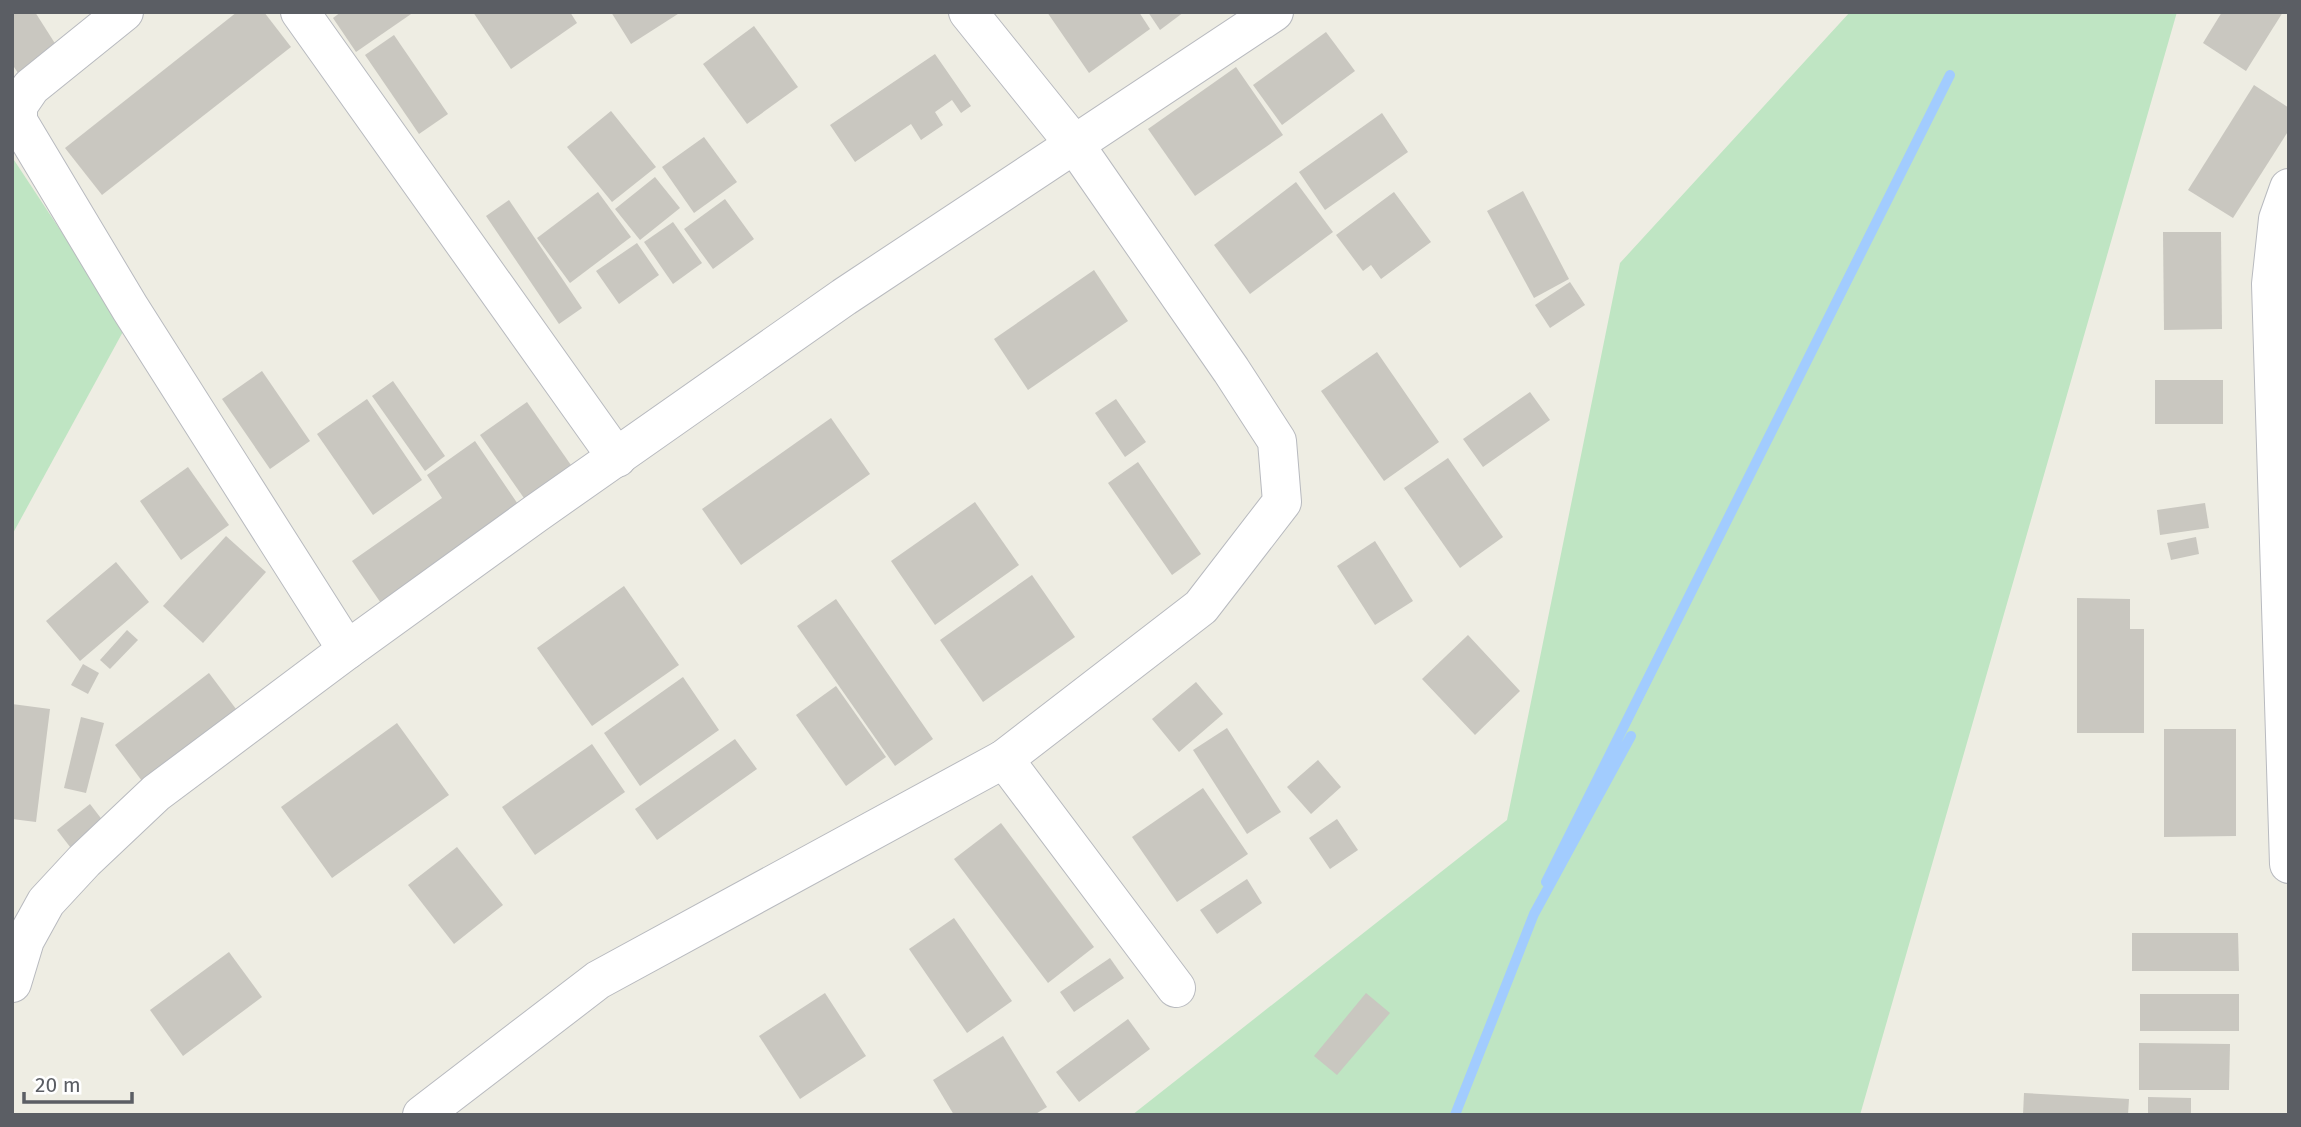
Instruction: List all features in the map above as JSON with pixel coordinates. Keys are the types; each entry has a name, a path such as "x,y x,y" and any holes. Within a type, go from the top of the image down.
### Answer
{"street":[{"path":"124,12 31,86 18,106 18,121 130,308 348,650"},
{"path":"300,12 617,458"},
{"path":"422,1115 598,980 1004,759 1201,607 1282,502 1277,441 1075,145 968,12"},
{"path":"12,983 25,940 46,902 84,861 156,793 536,514 844,297 1274,12"},
{"path":"2289,188 2278,219 2271,284 2289,864"},
{"path":"1004,759 1176,988"}],"green space":[{"path":"1850,12 2177,12 1860,1115 1132,1115 1507,820 1620,263"},
{"path":"12,157 125,328 12,535"}],"building":[{"path":"12,12 35,12 63,56 24,82 12,64"},
{"path":"237,12 264,12 291,47 102,195 65,148"},
{"path":"341,12 414,12 356,52 333,18"},
{"path":"473,12 570,12 577,23 511,69"},
{"path":"611,12 681,12 631,44"},
{"path":"1047,12 1139,12 1150,29 1089,73"},
{"path":"1148,12 1184,12 1160,30"},
{"path":"2222,12 2283,12 2246,71 2203,43"},
{"path":"754,26 798,87 747,124 703,64"},
{"path":"1326,32 1355,71 1282,125 1253,85"},
{"path":"394,35 448,114 419,134 365,55"},
{"path":"935,54 971,106 961,113 952,100 935,112 943,125 921,140 911,124 855,162 830,125"},
{"path":"1236,67 1283,135 1195,196 1148,129"},
{"path":"2254,85 2289,108 2289,130 2233,218 2188,190"},
{"path":"611,111 656,167 612,202 567,147"},
{"path":"1382,113 1408,152 1325,210 1299,172"},
{"path":"704,137 737,182 694,213 662,167"},
{"path":"655,177 680,208 640,240 615,209"},
{"path":"1296,182 1333,232 1250,294 1214,245"},
{"path":"1523,191 1569,279 1534,298 1487,211"},
{"path":"598,192 631,237 570,283 537,238"},
{"path":"1394,192 1431,242 1381,279 1371,265 1363,271 1336,235"},
{"path":"725,199 754,239 713,269 684,229"},
{"path":"509,200 582,308 559,324 486,216"},
{"path":"673,222 702,263 673,284 644,242"},
{"path":"2163,232 2221,232 2222,329 2164,330"},
{"path":"637,243 659,275 619,304 596,271"},
{"path":"1094,270 1128,321 1028,390 994,339"},
{"path":"1570,282 1585,305 1550,328 1535,305"},
{"path":"1377,352 1439,442 1384,481 1321,391"},
{"path":"262,371 310,441 270,469 222,399"},
{"path":"2155,380 2223,380 2223,424 2155,424"},
{"path":"393,381 445,456 425,471 372,396"},
{"path":"1530,392 1550,420 1483,467 1463,439"},
{"path":"367,399 422,480 373,515 317,434"},
{"path":"1116,399 1146,442 1125,457 1095,413"},
{"path":"527,402 580,478 533,511 480,435"},
{"path":"831,418 870,474 741,565 702,509"},
{"path":"475,441 526,516 385,609 352,561 442,498 427,475"},
{"path":"1448,458 1503,537 1460,568 1404,488"},
{"path":"1138,462 1201,554 1172,575 1108,483"},
{"path":"188,467 229,525 181,560 140,501"},
{"path":"975,502 1019,565 935,625 891,561"},
{"path":"2205,503 2209,528 2160,535 2157,510"},
{"path":"226,536 266,572 203,643 163,606"},
{"path":"2196,537 2199,554 2171,560 2167,543"},
{"path":"1375,541 1413,601 1375,625 1337,566"},
{"path":"116,562 149,602 80,661 46,621"},
{"path":"1032,575 1075,637 983,702 940,640"},
{"path":"624,586 679,665 592,726 537,648"},
{"path":"2077,598 2130,599 2130,629 2144,629 2144,733 2077,733"},
{"path":"836,599 933,739 895,766 797,626"},
{"path":"127,630 138,640 110,669 100,660"},
{"path":"1468,635 1520,691 1475,735 1422,679"},
{"path":"83,664 99,673 88,694 71,685"},
{"path":"209,673 242,717 148,789 115,745"},
{"path":"683,677 719,730 640,786 604,733"},
{"path":"1196,682 1223,714 1179,752 1152,719"},
{"path":"836,686 886,757 846,786 796,715"},
{"path":"12,704 50,709 36,822 12,819"},
{"path":"81,717 104,723 86,793 64,788"},
{"path":"397,723 449,795 332,878 281,807"},
{"path":"1227,728 1281,812 1247,834 1193,750"},
{"path":"2164,729 2236,729 2236,836 2164,837"},
{"path":"735,739 757,769 657,840 635,809"},
{"path":"592,744 625,792 535,855 502,807"},
{"path":"1318,760 1341,787 1311,814 1287,787"},
{"path":"1203,788 1248,854 1177,902 1132,837"},
{"path":"90,804 110,830 77,856 57,830"},
{"path":"1337,819 1358,850 1330,869 1309,838"},
{"path":"1001,823 1094,947 1048,983 954,859"},
{"path":"457,847 503,905 454,944 408,885"},
{"path":"1247,879 1262,903 1217,934 1200,910"},
{"path":"954,918 1012,1001 967,1033 909,949"},
{"path":"2132,933 2238,933 2239,971 2132,971"},
{"path":"229,952 262,997 183,1056 150,1010"},
{"path":"1110,958 1124,978 1074,1012 1060,992"},
{"path":"825,993 866,1056 800,1099 759,1036"},
{"path":"1366,993 1390,1013 1337,1075 1314,1056"},
{"path":"2140,994 2239,994 2239,1031 2140,1031"},
{"path":"1128,1019 1150,1049 1079,1102 1056,1072"},
{"path":"1003,1036 1047,1107 1034,1115 954,1115 933,1080"},
{"path":"2139,1043 2230,1044 2229,1090 2139,1090"},
{"path":"2024,1093 2129,1099 2128,1115 2023,1115"},
{"path":"2148,1097 2191,1098 2191,1115 2148,1115"}],"waterway":[{"path":"1455,1115 1534,914 1631,736 1546,882 1950,75"}]}
